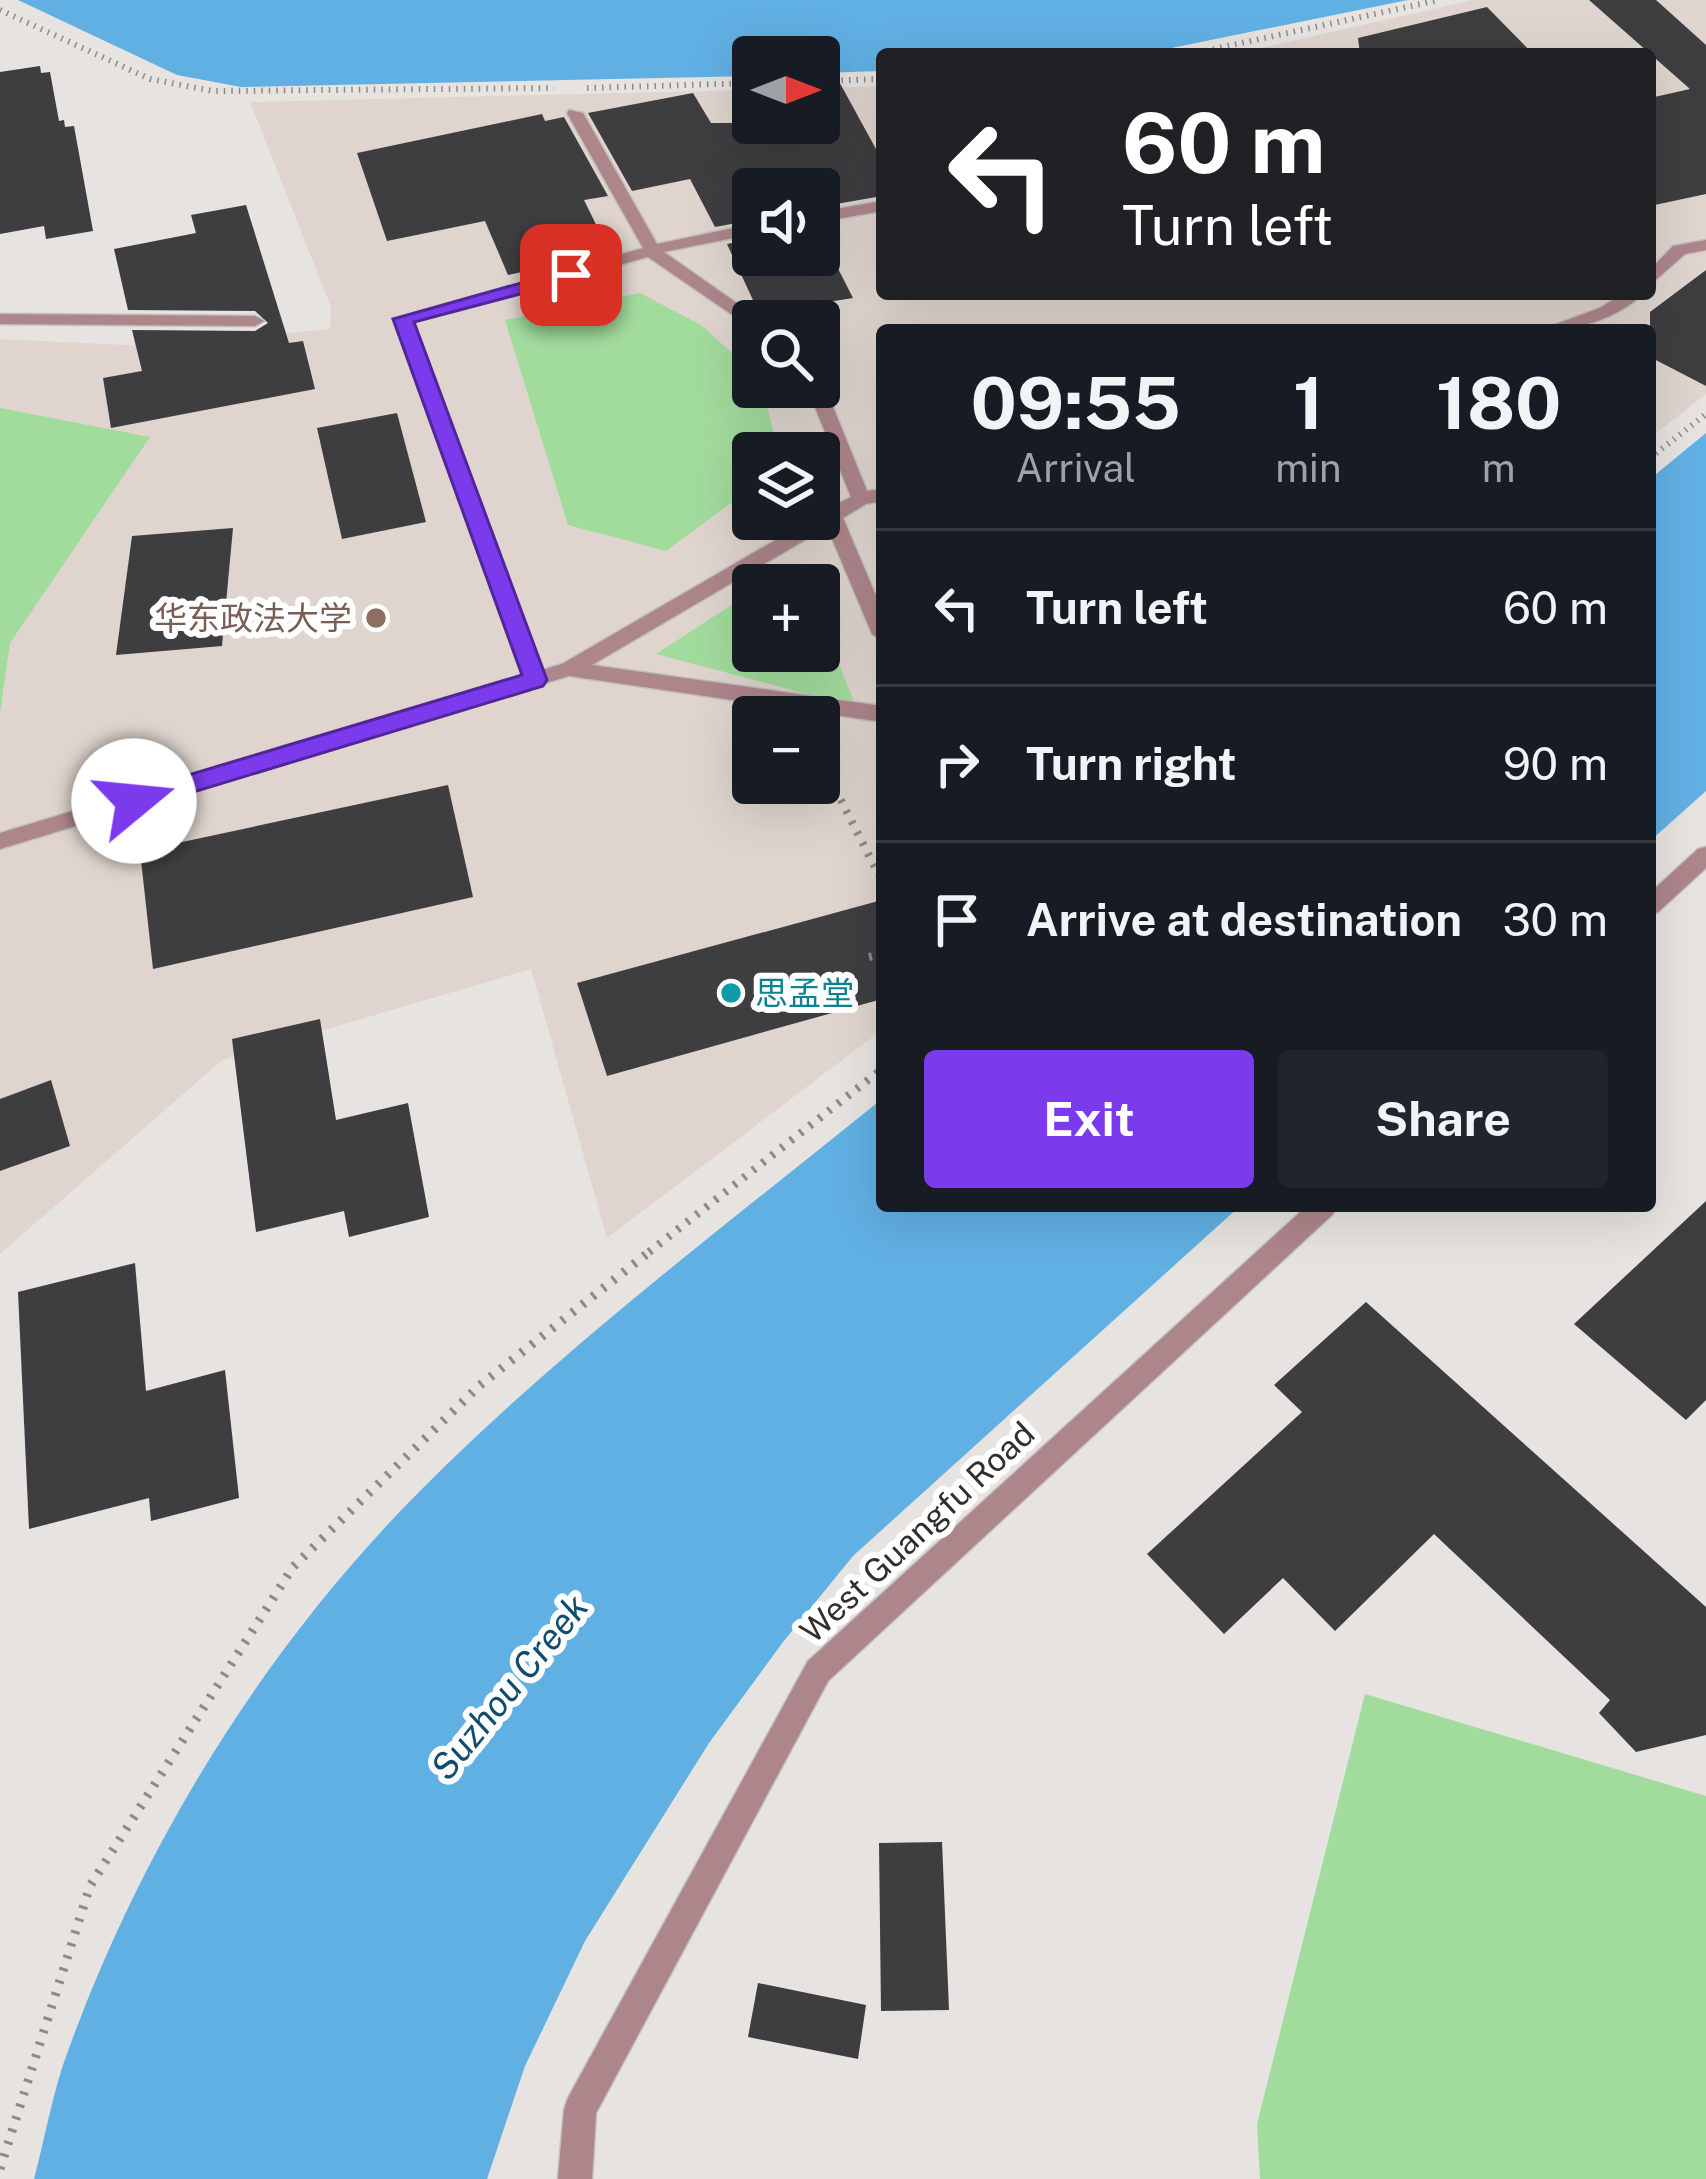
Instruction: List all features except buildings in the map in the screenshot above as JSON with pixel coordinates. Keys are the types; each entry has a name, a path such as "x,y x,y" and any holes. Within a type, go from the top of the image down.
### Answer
{"street":[{"path":"575,113 654,253 732,307"},
{"path":"840,213 876,207"},
{"path":"535,680 403,319 732,232"},
{"path":"1656,274 1679,250 1706,245"},
{"path":"1568,324 1606,312 1625,300"},
{"path":"0,319 255,321"},
{"path":"826,408 871,497 840,511"},
{"path":"840,534 876,620"},
{"path":"0,842 569,669 789,540"},
{"path":"569,669 876,713"},
{"path":"1656,901 1706,855"},
{"name":"West Guangfu Road","path":"575,2179 580,2110 818,1672 1317,1212"}],"path":[{"path":"1219,48 1439,0"},
{"path":"0,10 150,80 213,91 732,83"},
{"path":"840,80 876,79"},
{"path":"1656,453 1706,414"},
{"path":"840,799 876,869"},
{"path":"869,957 876,955"},
{"path":"0,2169 90,1886 293,1567 479,1386 876,1074"}],"shaded area":[{"name":"华东政法大学","path":"1473,0 1706,0 1706,394 1656,433 1656,324 876,324 876,1035 607,1238 531,969 222,1060 0,1254 0,339 148,346 330,329 331,307 250,102 732,91 732,144 840,144 840,87 876,86 876,300 1656,300 1656,48 1261,48"}],"green space":[{"path":"640,293 701,325 732,353 732,408 767,408 774,432 732,432 732,502 666,551 568,525 505,320"},
{"path":"0,408 150,437 10,643 0,713"},
{"path":"732,605 732,672 840,672 840,667 856,707 840,703 840,696 814,696 656,654"},
{"path":"1365,1694 1706,1796 1706,2179 1260,2179 1257,2124"}],"water":[{"path":"18,0 1408,0 1172,48 876,48 876,71 840,72 840,36 732,36 732,76 241,87 177,75"},
{"path":"1706,433 1706,791 1656,836 1656,474"},
{"name":"Suzhou Creek","path":"876,1104 876,1212 1233,1212 853,1556 783,1642 709,1743 585,1941 525,2066 487,2179 34,2179 63,2065 93,1986 166,1833 256,1688 361,1554 419,1492 645,1289"}],"place":[{"name":"华东政法大学","path":"376,618"},
{"name":"思孟堂","path":"731,993"}],"route":[{"path":"134,801 535,680 403,319 571,275"}]}
